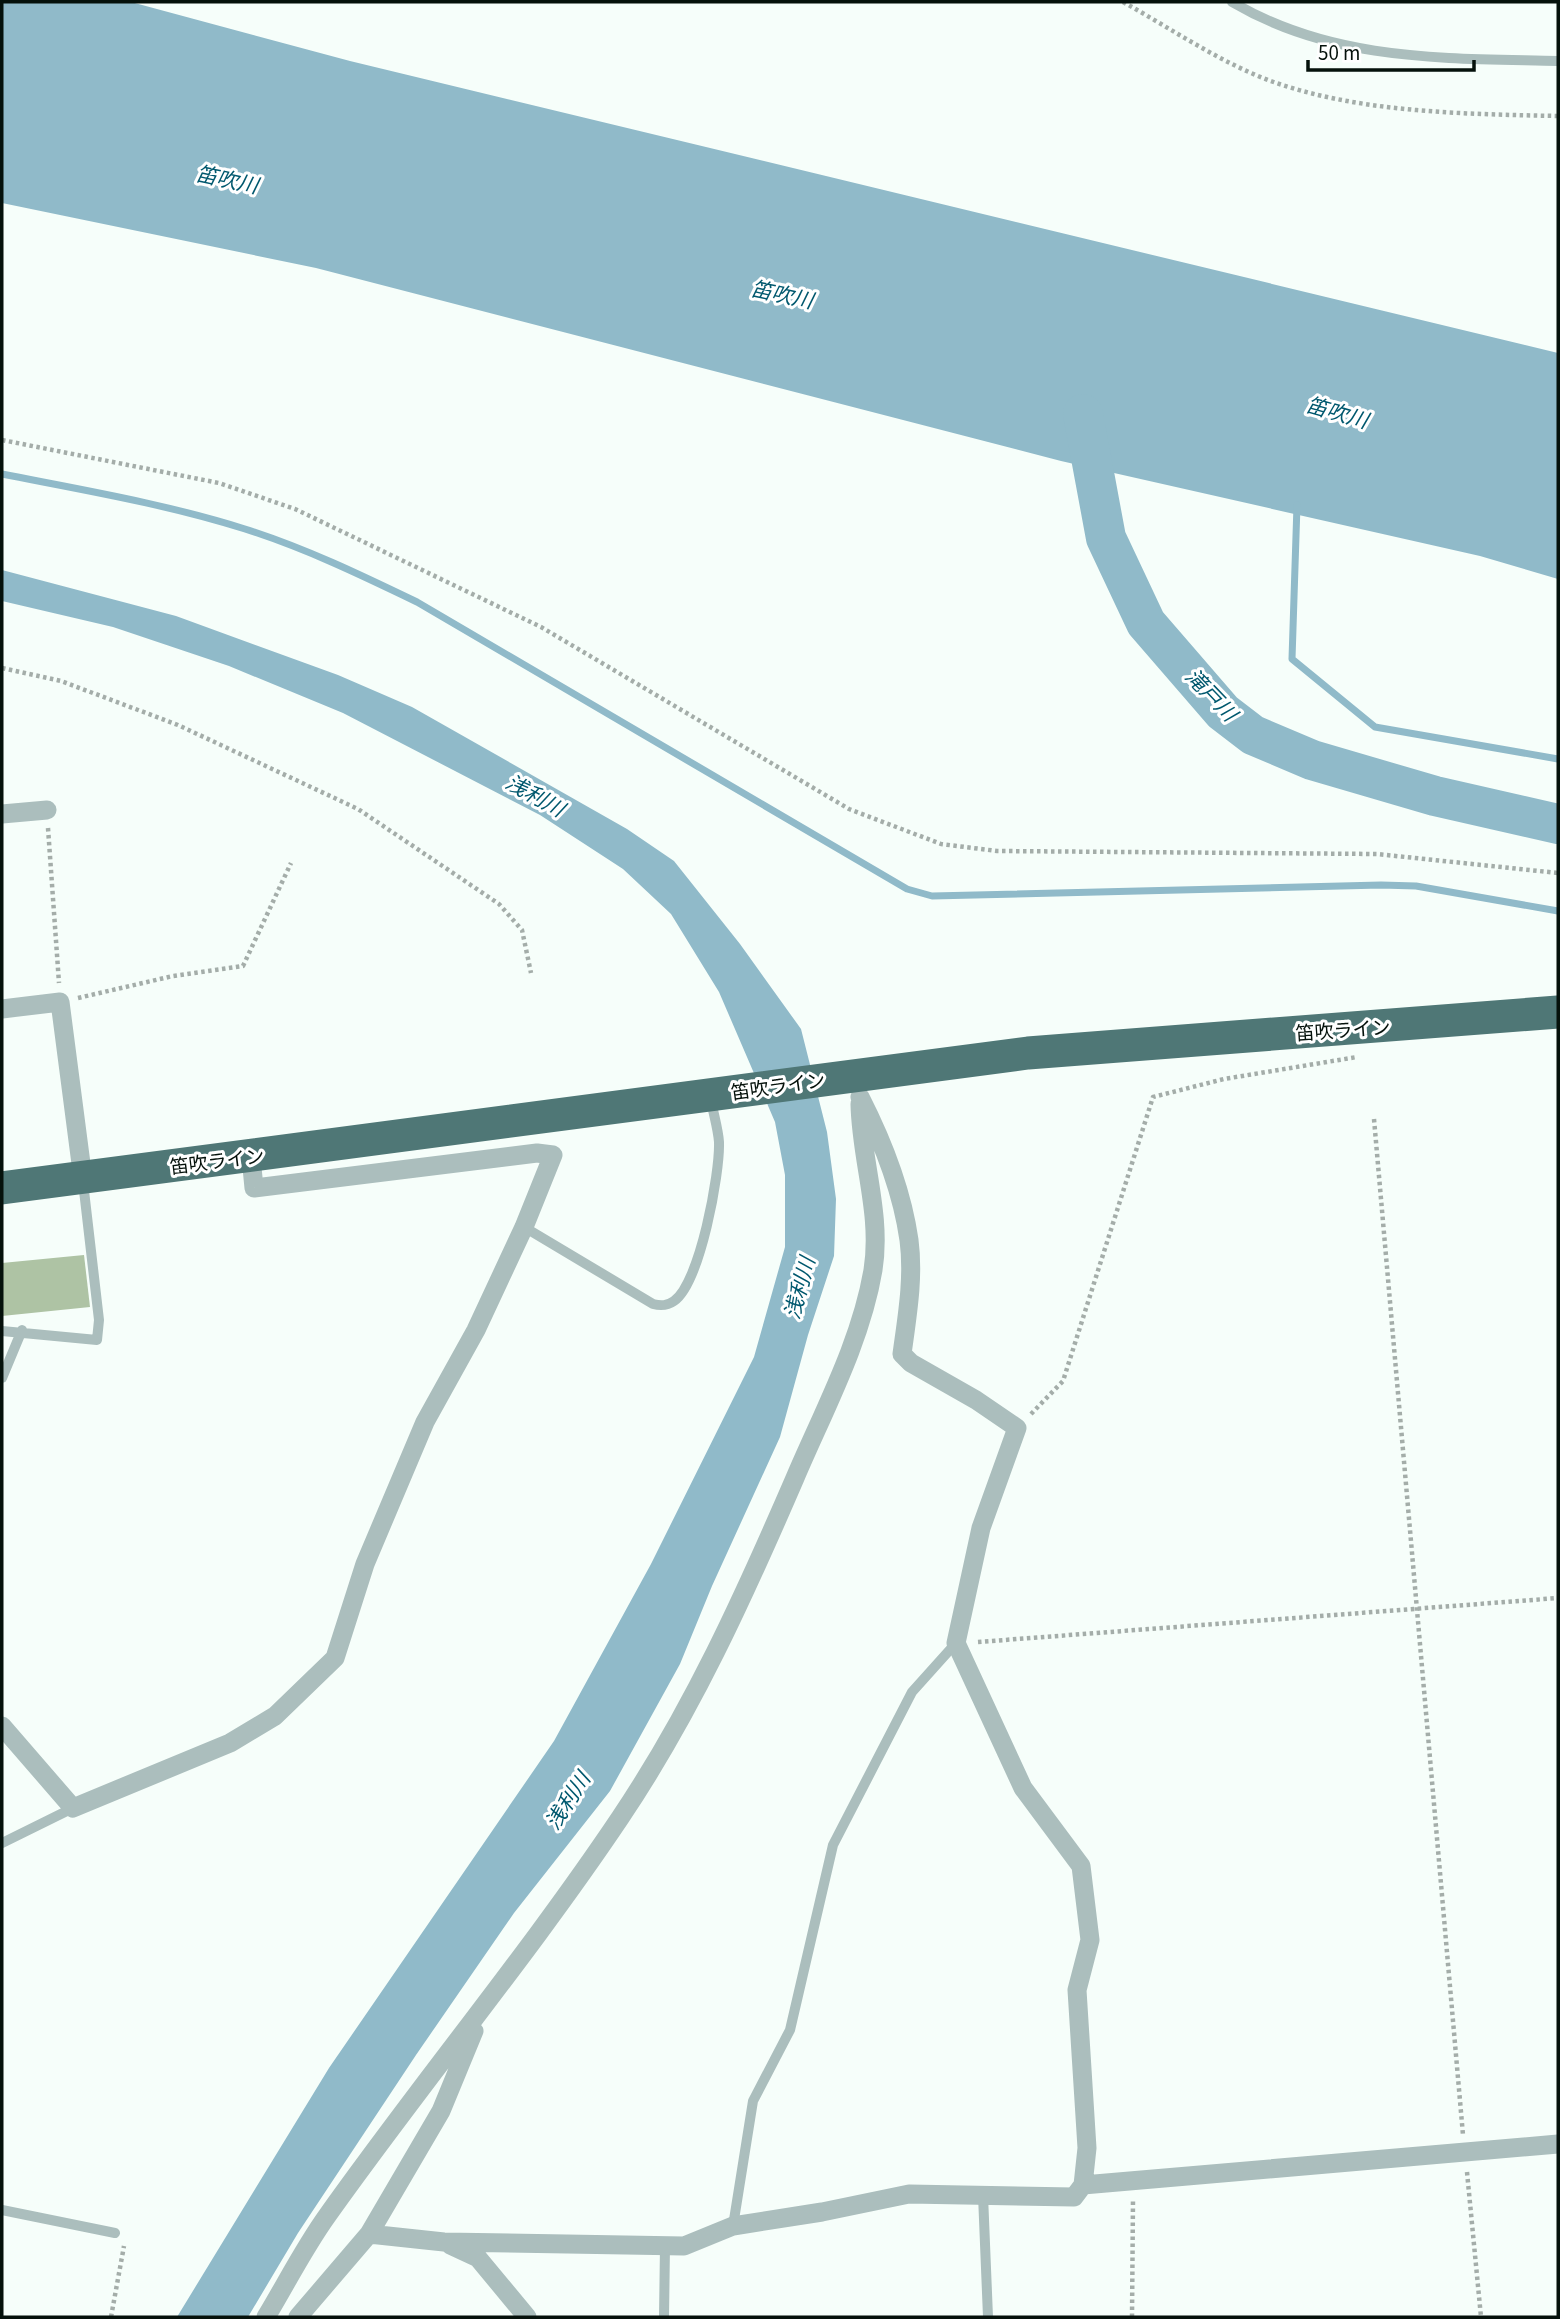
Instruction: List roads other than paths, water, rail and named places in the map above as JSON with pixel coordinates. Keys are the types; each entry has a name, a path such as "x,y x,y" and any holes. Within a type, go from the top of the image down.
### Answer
{"highway":[{"name":"笛吹ライン","path":"2,1188 722,1094 849,1083 1028,1053 1558,1013"}],"street":[{"path":"2,814 47,810"},
{"path":"2,1009 60,1002 83,1178"},
{"path":"369,2234 444,2242 684,2246 733,2226 822,2212 909,2194 1074,2197 1083,2185 1087,2148 1077,1990 1090,1940 1081,1866 1023,1788 956,1643 981,1528 1017,1428 976,1400 911,1363 902,1354 910,1288 909,1240 883,1143 849,1083"},
{"path":"266,2317 325,2219 621,1818 699,1689 736,1615 829,1398 864,1307 873,1268 875,1212 849,1083"},
{"path":"2,1726 73,1808 230,1743 275,1716 335,1658 365,1563 425,1422 476,1330 524,1227 552,1155 537,1153 254,1188 251,1157"},
{"path":"298,2317 369,2234 441,2111 486,2002"},
{"path":"1083,2185 1558,2144"},
{"path":"444,2242 478,2258 527,2317"}],"lane":[{"path":"1232,2 1295,31 1356,50 1459,58 1558,61"},
{"path":"524,1227 653,1304 663,1306 675,1301 688,1282 710,1216 722,1094"},
{"path":"2,1331 22,1330 97,1340 99,1320 83,1178"},
{"path":"2,1378 22,1330"},
{"path":"733,2226 753,2101 790,2030 833,1844 912,1692 956,1643"},
{"path":"2,1843 73,1808"},
{"path":"983,2195 988,2317"},
{"path":"2,2210 115,2233"},
{"path":"664,2317 665,2246"}],"water":[{"name":"笛吹川","path":"2,2 131,2 350,61 1558,353 1558,579 1480,556 1061,461 316,268 2,203"},
{"name":"浅利川","path":"2,570 176,616 338,675 412,707 627,829 674,861 740,944 801,1029 827,1132 836,1199 834,1256 808,1335 780,1437 712,1586 680,1664 610,1791 514,1913 416,2055 298,2233 248,2317 177,2317 329,2068 554,1741 651,1564 754,1357 785,1247 785,1175 775,1122 719,992 671,914 623,869 540,815 343,713 229,666 113,627 2,601"}],"waterway":[{"name":"滝戸川","path":"1083,414 1106,538 1146,623 1223,712 1253,735 1312,760 1435,796 1558,824"},
{"path":"2,474 124,498 215,520 289,545 354,572 417,602 907,889 932,896 1416,886 1558,911"},
{"path":"1297,505 1292,659 1375,727 1558,759"}]}
